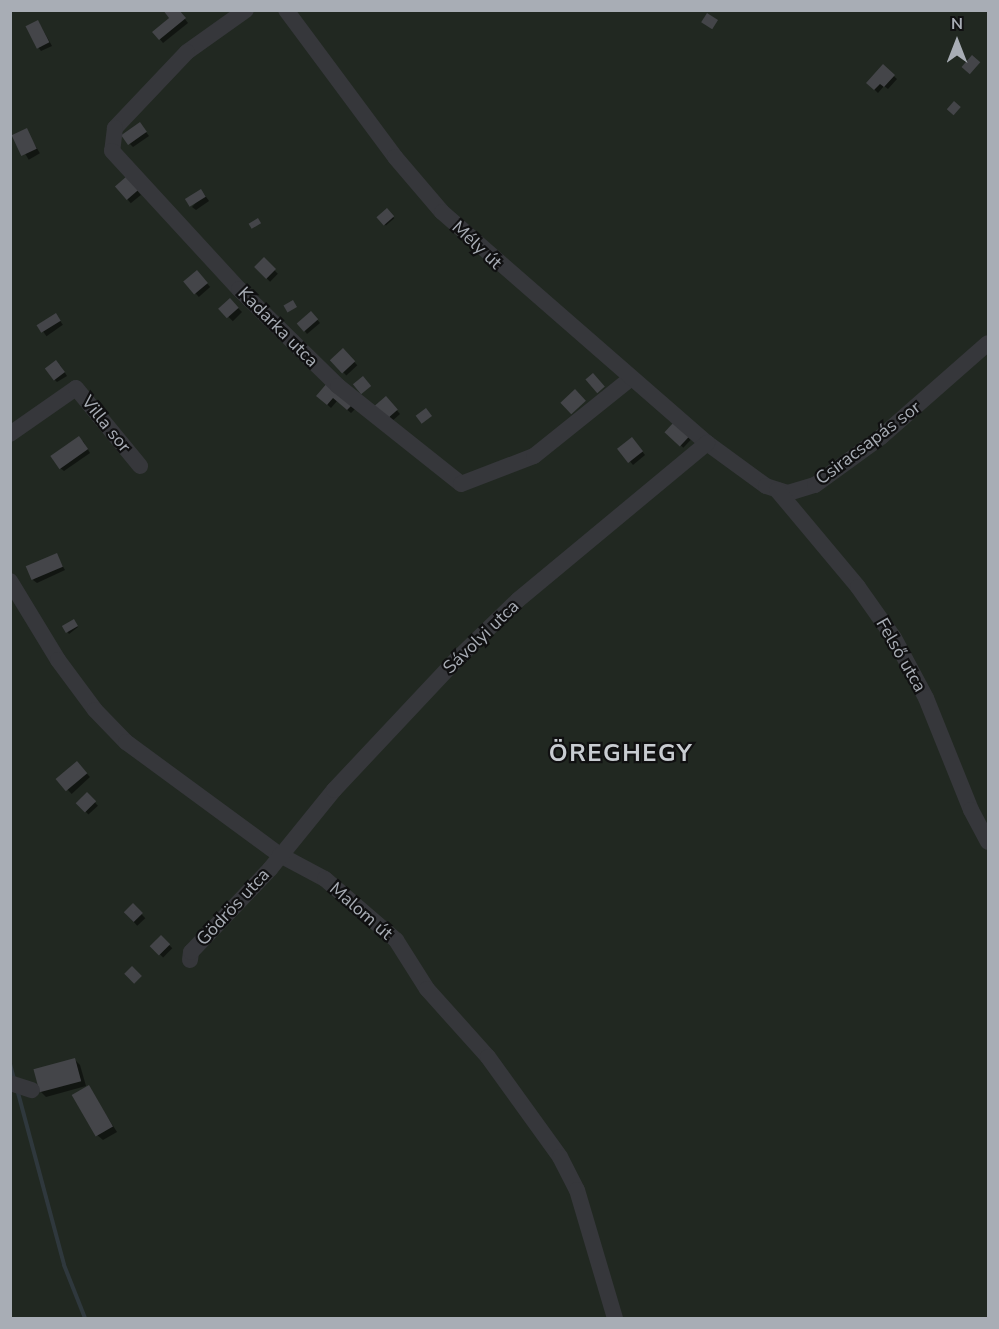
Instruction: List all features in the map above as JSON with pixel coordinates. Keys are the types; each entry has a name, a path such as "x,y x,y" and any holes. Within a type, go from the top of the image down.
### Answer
{"street":[{"name":"Kadarka utca","path":"246,10 187,52 115,128 112,151 239,289 338,386 461,484 534,456 630,379"},
{"name":"Mély út","path":"286,10 395,157 442,212 630,379 706,443"},
{"name":"Csiracsapás sor","path":"777,490 797,493 815,485 881,437 988,343"},
{"name":"Villa sor","path":"10,434 76,388 140,466"},
{"path":"706,443 777,490"},
{"name":"Sávolyi utca","path":"280,855 394,724 518,600 706,443"},
{"name":"Felső utca","path":"777,490 858,587 894,638 927,698 971,810 988,842"},
{"name":"Malom út","path":"10,581 58,660 126,742 280,855 325,879 371,915 396,940 450,1018 488,1056 560,1157 577,1190 615,1318"},
{"name":"Gödrös utca","path":"190,960 192,952 280,855"}],"shaded area":[{"path":"10,11 988,11 988,1318 10,1318"}],"building":[{"path":"163,10 179,10 186,18 159,40 152,32 169,18"},
{"path":"707,13 718,20 712,29 701,22"},
{"path":"38,20 49,42 37,49 26,26"},
{"path":"972,55 980,62 970,74 962,67"},
{"path":"883,64 895,75 884,87 880,84 874,90 866,83"},
{"path":"954,101 961,107 954,115 947,109"},
{"path":"140,122 147,132 128,145 121,135"},
{"path":"27,128 37,149 21,156 12,135"},
{"path":"127,176 139,190 127,200 115,186"},
{"path":"201,189 206,197 190,207 185,199"},
{"path":"387,208 394,216 384,225 376,217"},
{"path":"258,218 261,223 252,229 249,224"},
{"path":"264,257 276,269 266,279 254,267"},
{"path":"197,270 208,283 194,295 183,282"},
{"path":"230,298 239,308 227,318 218,309"},
{"path":"293,300 297,307 287,312 283,306"},
{"path":"311,311 318,319 304,332 297,323"},
{"path":"56,313 61,321 41,333 36,325"},
{"path":"343,348 355,361 342,373 330,360"},
{"path":"56,360 65,372 54,380 45,368"},
{"path":"593,373 605,387 597,393 585,380"},
{"path":"363,376 371,386 361,394 353,384"},
{"path":"328,382 353,404 347,410 333,398 327,405 316,396"},
{"path":"575,389 586,401 571,414 560,403"},
{"path":"386,396 398,410 386,419 375,406"},
{"path":"426,408 432,416 422,424 416,416"},
{"path":"674,422 689,436 680,447 664,432"},
{"path":"79,436 88,449 60,469 50,456"},
{"path":"632,437 643,451 628,463 617,449"},
{"path":"57,553 63,567 32,580 26,566"},
{"path":"74,619 78,626 66,633 62,626"},
{"path":"77,761 87,773 66,791 56,779"},
{"path":"87,792 96,801 85,813 76,803"},
{"path":"133,903 143,913 134,922 124,912"},
{"path":"161,935 170,944 159,956 150,946"},
{"path":"132,966 142,976 134,984 124,974"},
{"path":"75,1058 81,1081 40,1092 33,1069"},
{"path":"89,1085 113,1127 96,1137 72,1095"}],"waterway":[{"path":"10,1064 14,1079"},
{"path":"17,1089 64,1265 85,1318"}],"district":[{"name":"ÖREGHEGY","path":"621,754"}]}
